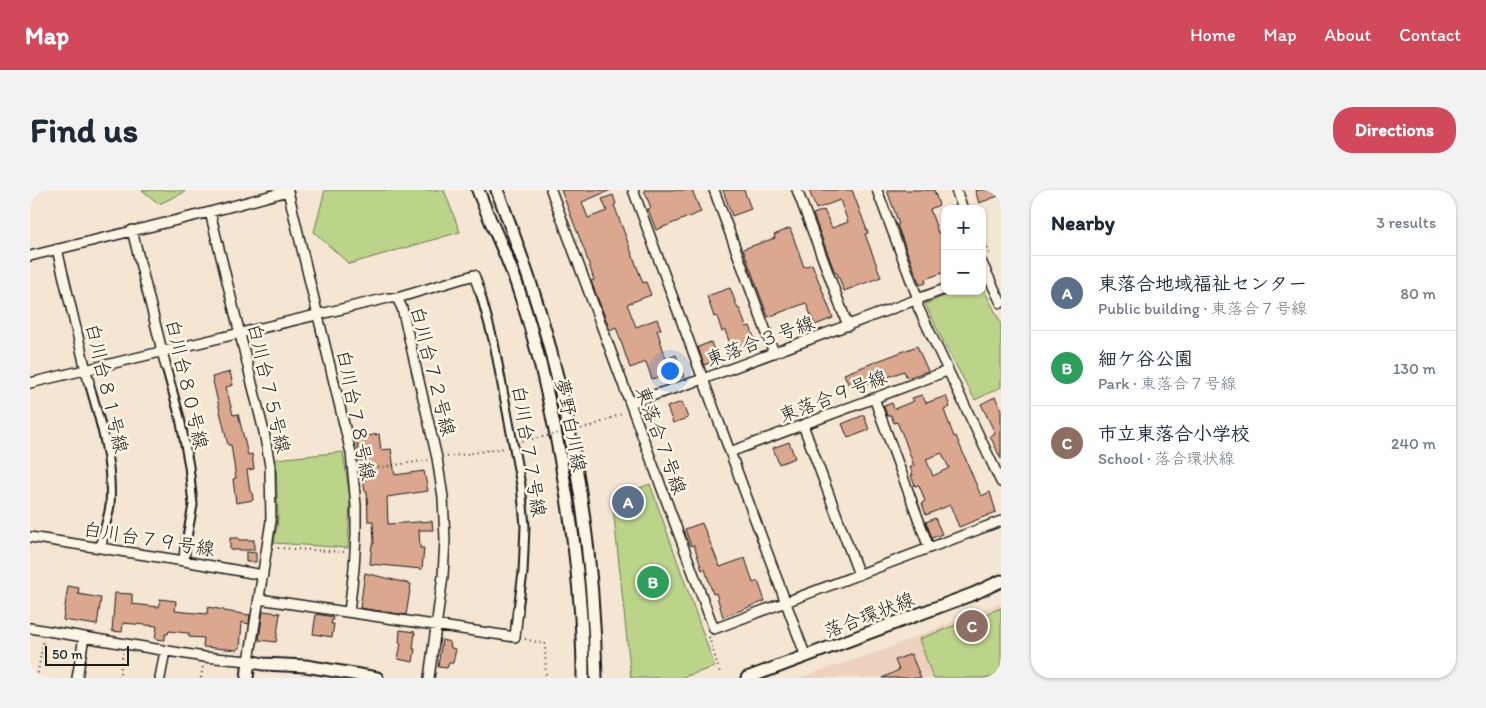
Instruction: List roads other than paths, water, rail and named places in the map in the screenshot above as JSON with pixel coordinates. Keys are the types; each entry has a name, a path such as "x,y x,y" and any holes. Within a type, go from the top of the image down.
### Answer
{"street":[{"name":"夢野白川線","path":"478,190 518,287 542,367 555,426 573,534 579,595 583,678"},
{"name":"夢野白川線","path":"497,190 532,288 559,380 584,514 592,586 596,678"},
{"name":"東落合７号線","path":"551,190 714,629 786,602"},
{"path":"630,403 704,379 633,190"},
{"path":"714,190 774,353"},
{"path":"797,190 848,326"},
{"path":"877,190 918,299 918,307 1001,482"},
{"path":"956,190 961,205"},
{"name":"白川台７８号線","path":"210,212 288,191 351,453 356,506 356,553 349,612"},
{"path":"30,256 210,212"},
{"name":"白川台７５号線","path":"210,212 264,432 270,466 271,521 249,661"},
{"name":"白川台８０号線","path":"132,230 180,418 189,466 193,505 186,548"},
{"name":"白川台８１号線","path":"57,249 89,383 101,420 109,462 110,506 103,535"},
{"name":"白川台７７号線","path":"397,298 474,275 494,343 521,485 525,526 523,574 515,637 436,624"},
{"path":"986,277 1001,303"},
{"name":"東落合３号線","path":"806,657 704,379 941,290"},
{"name":"白川台７２号線","path":"30,383 388,298 397,298 402,308 431,430 443,497 445,539 443,576 429,678"},
{"name":"東落合９号線","path":"730,452 947,371"},
{"path":"874,398 929,548"},
{"path":"803,424 859,575"},
{"path":"786,602 1001,522"},
{"path":"101,547 103,535"},
{"name":"白川台７９号線","path":"30,537 184,560 263,575"},
{"path":"184,560 186,548"},
{"name":"落合環状線","path":"747,678 973,594 1001,581"},
{"path":"259,599 436,624"},
{"path":"30,628 204,657 263,664 306,666 377,678"},
{"path":"77,678 84,637"},
{"path":"160,678 165,651"},
{"path":"247,678 249,661"}],"place":[{"name":"東落合地域福祉センター","path":"628,502"},
{"name":"細ケ谷公園","path":"653,582"},
{"name":"市立東落合小学校","path":"972,626"}]}
